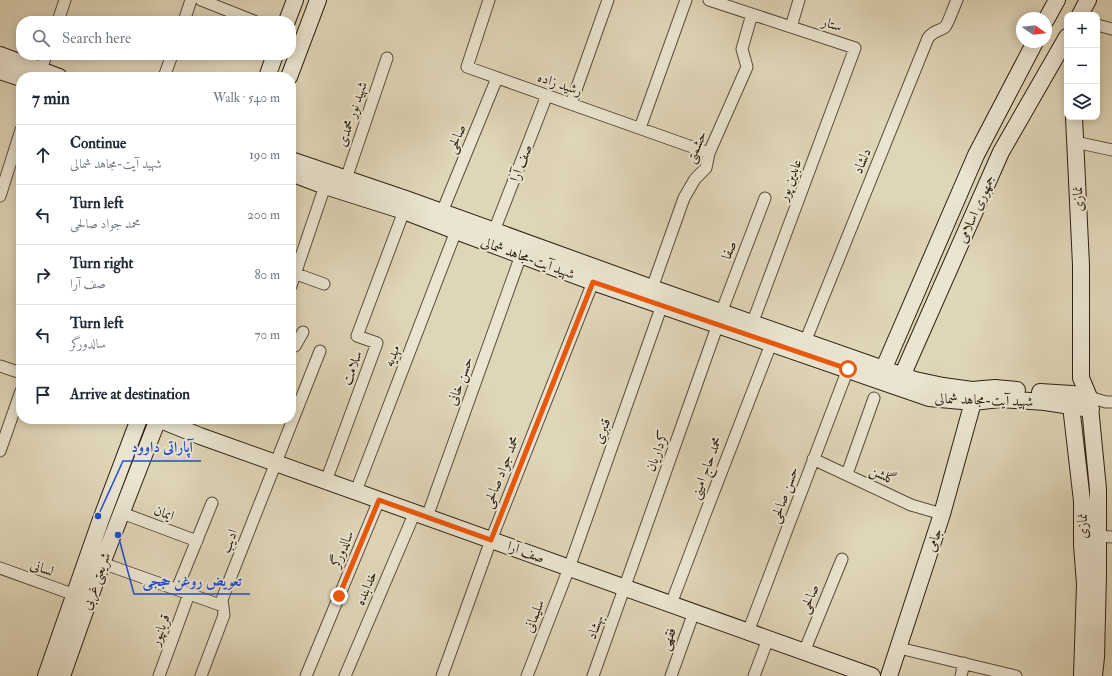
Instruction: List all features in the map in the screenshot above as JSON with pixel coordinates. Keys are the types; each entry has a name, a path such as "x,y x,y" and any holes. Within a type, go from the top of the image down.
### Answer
{"main road":[{"path":"289,16 295,0"},
{"path":"296,58 318,0"},
{"path":"1050,12 1057,0"},
{"path":"1082,12 1088,0"},
{"name":"جمهوری اسلامی","path":"900,382 1001,152 1064,42"},
{"name":"جمهوری اسلامی","path":"881,375 976,155 1032,48"},
{"path":"0,55 46,72"},
{"path":"269,72 273,60"},
{"path":"291,72 295,60"},
{"path":"0,71 16,76"},
{"name":"نمازی","path":"1074,120 1081,265 1081,378 1090,403 1098,489 1105,537 1094,676"},
{"name":"شهید آیت-مجاهد شمالی","path":"298,166 346,179 442,212 652,288 771,344 848,369 881,375"},
{"name":"شهید آیت-مجاهد شمالی","path":"298,166 325,186 404,211 593,282 662,305 720,319 752,324 805,342 900,382 929,398 973,402 1000,399 1045,402 1072,400"},
{"path":"968,173 988,182"},
{"name":"نمازی","path":"1081,378 1072,400 1082,501 1082,545 1085,584 1082,676"},
{"name":"شهید آیت-مجاهد شمالی","path":"900,382 915,380 972,390 994,388 1090,403"},
{"name":"جامی","path":"889,676 942,514 973,402"},
{"name":"شریعتی غربی","path":"61,668 75,595 136,424"},
{"name":"شریعتی غربی","path":"46,676 61,668 156,424"},
{"name":"صف آرا","path":"171,424 326,481 872,676"},
{"path":"33,676 44,667 61,668"}],"street":[{"path":"60,16 65,0"},
{"path":"186,16 191,0"},
{"path":"201,0 241,16"},
{"name":"رشید زاده","path":"489,0 467,67 709,152"},
{"path":"571,104 608,0"},
{"path":"640,128 686,0"},
{"name":"ستار","path":"709,0 725,2 752,14 855,48"},
{"path":"791,27 799,0"},
{"name":"دلشاد","path":"805,342 928,38 932,33 947,25 957,0"},
{"name":"حشمتی","path":"652,288 684,198 695,179 706,168 709,152 747,67 742,49 752,14"},
{"path":"1100,26 1112,29"},
{"name":"عابدین پور","path":"752,324 855,48"},
{"name":"شهید نور محمدی","path":"346,179 387,58"},
{"path":"41,70 44,60"},
{"path":"166,72 170,60"},
{"name":"صالحی","path":"442,212 497,78"},
{"name":"صف آرا","path":"494,231 547,96"},
{"path":"1075,142 1112,150"},
{"path":"0,196 16,146"},
{"path":"296,265 325,186"},
{"name":"صفا","path":"720,319 765,198"},
{"name":"سلامت","path":"326,481 377,343 357,336 404,211"},
{"name":"مهدیه","path":"356,491 456,231"},
{"name":"حسن خانی","path":"421,515 521,255"},
{"path":"296,274 324,284"},
{"name":"محمد جواد صالحی","path":"442,676 491,540 593,282"},
{"name":"قنبری","path":"569,568 662,305"},
{"name":"کرداریان","path":"625,588 720,319"},
{"path":"296,346 303,332"},
{"name":"محمد حاج امینی","path":"671,604 771,344"},
{"name":"ادیب","path":"296,409 320,351"},
{"path":"0,366 16,372"},
{"name":"حسن صالحی","path":"748,632 848,369"},
{"path":"847,474 874,398"},
{"path":"1090,403 1109,402"},
{"path":"0,451 16,405"},
{"name":"ادیب","path":"201,676 224,615 222,600 290,424"},
{"name":"گلشن","path":"813,459 911,505 942,514"},
{"name":"سالدورگر","path":"306,676 379,500"},
{"path":"177,589 212,503"},
{"name":"ایمان","path":"122,513 197,541"},
{"name":"خدابنده","path":"345,676 421,515"},
{"name":"صالحی","path":"804,652 842,559"},
{"path":"102,563 223,606"},
{"name":"لسانی","path":"0,568 75,595"},
{"name":"سلیمانی","path":"527,676 569,568"},
{"name":"بهشاد","path":"593,676 625,588"},
{"name":"قربانپور","path":"159,676 189,594"},
{"name":"فقهی","path":"671,676 694,612"},
{"path":"754,676 768,639"},
{"path":"899,648 1016,676"},
{"path":"961,676 964,663"}],"place":[{"name":"آپاراتی داوود","path":"98,516"},
{"name":"تعویض روغن حججی","path":"118,535"}],"route":[{"path":"339,596 379,500 491,540 593,282 718,324 771,344 848,369"}]}
